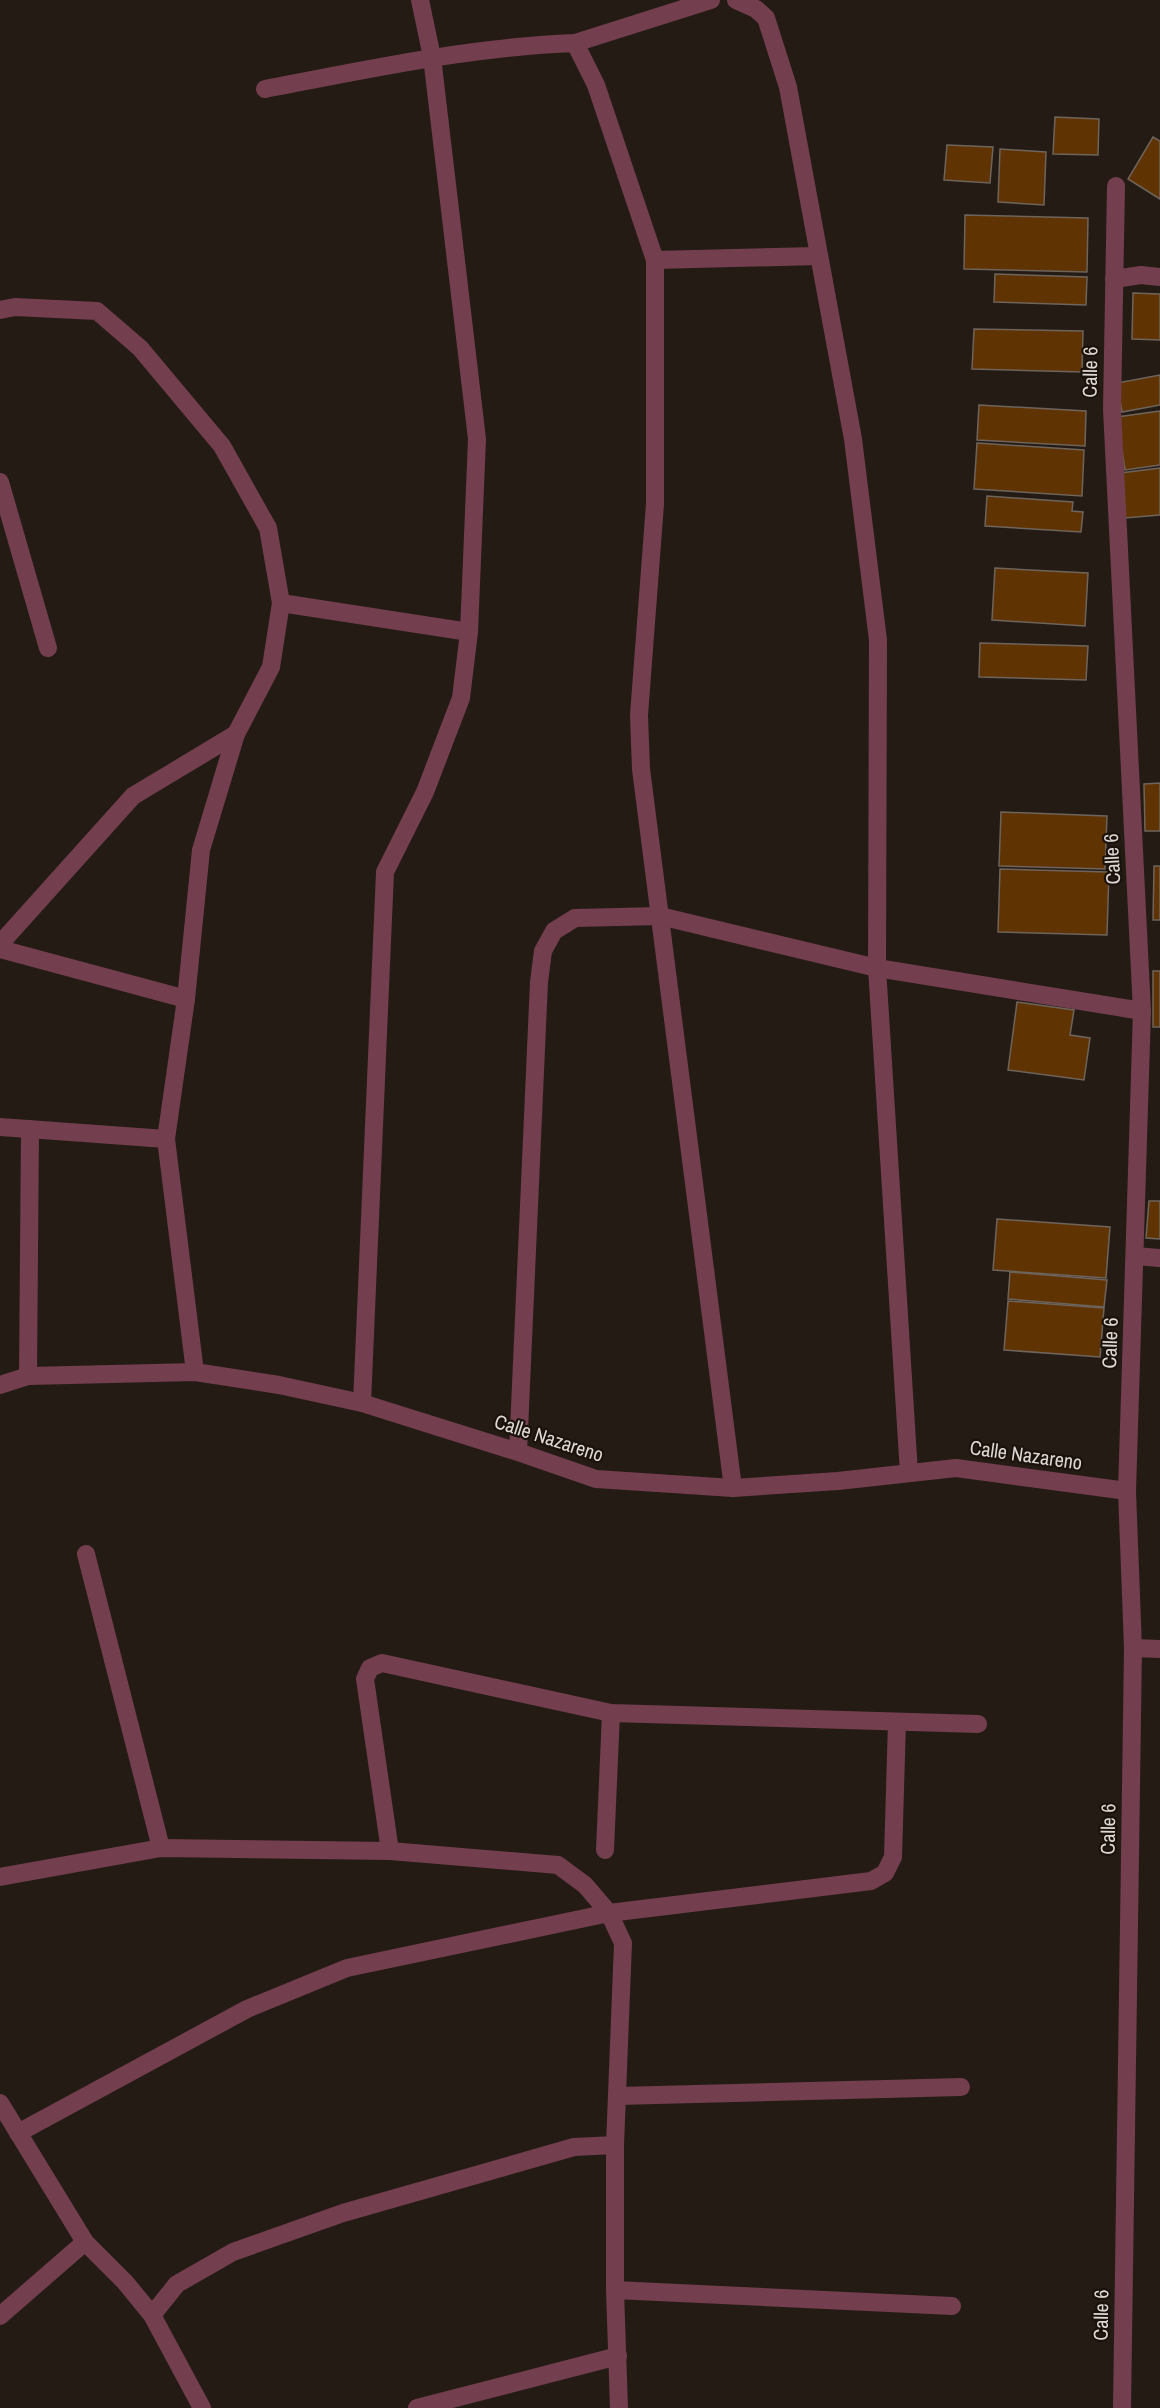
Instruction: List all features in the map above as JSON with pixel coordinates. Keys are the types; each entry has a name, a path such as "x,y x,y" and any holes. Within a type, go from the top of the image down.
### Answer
{"street":[{"path":"362,1402 385,872 425,792 461,699 469,632 477,439 432,57 420,0"},
{"path":"265,89 432,57 530,45 576,43 711,0"},
{"path":"736,0 756,9 766,18 788,87 853,440 878,640 877,968 909,1473"},
{"path":"576,43 596,85 655,260 655,504 639,715 642,769 733,1488"},
{"name":"Calle 6","path":"1116,186 1112,409 1142,1011 1127,1491 1133,1648 1122,2408"},
{"path":"655,260 818,256"},
{"path":"1114,279 1141,275 1160,277"},
{"path":"0,310 15,307 97,312 140,348 222,446 268,528 281,603 271,667 236,734 201,850 186,999 166,1139 195,1372"},
{"path":"0,482 48,648"},
{"path":"281,603 469,632"},
{"path":"0,944 133,796 236,734"},
{"path":"518,1452 539,982 543,951 554,931 575,918 660,916 877,968 1142,1011"},
{"path":"0,949 186,999"},
{"path":"0,1127 166,1139"},
{"path":"28,1376 30,1129"},
{"path":"1135,1256 1160,1258"},
{"name":"Calle Nazareno","path":"0,1385 28,1376 195,1372 279,1385 362,1402 596,1479 733,1488 956,1468 1127,1491"},
{"path":"86,1554 161,1848"},
{"path":"1133,1648 1160,1649"},
{"path":"390,1851 365,1679 370,1668 382,1663 611,1713 978,1724"},
{"path":"605,1850 611,1713"},
{"path":"18,2133 247,2009 347,1968 609,1913 871,1881 885,1873 892,1857 897,1722"},
{"path":"0,1877 161,1848 390,1851 558,1865 585,1885 609,1913 623,1943 615,2145 615,2290 619,2408"},
{"path":"618,2097 962,2087"},
{"path":"0,2103 85,2242 125,2282 152,2315 194,2405"},
{"path":"152,2315 177,2284 233,2252 343,2213 574,2146 615,2145"},
{"path":"0,2316 85,2242"},
{"path":"615,2290 952,2306"},
{"path":"417,2408 618,2356"}],"building":[{"path":"1055,117 1099,119 1098,155 1053,154"},
{"path":"1153,137 1160,141 1160,199 1128,179"},
{"path":"947,145 993,147 990,183 944,180"},
{"path":"1000,149 1046,152 1044,205 998,202"},
{"path":"965,215 1088,218 1087,272 964,269"},
{"path":"995,274 1087,277 1086,305 994,302"},
{"path":"1133,293 1160,294 1160,340 1132,339"},
{"path":"974,329 1083,331 1082,372 972,369"},
{"path":"1160,375 1160,405 1122,412 1117,383"},
{"path":"979,405 1086,411 1085,446 977,440"},
{"path":"1160,411 1160,465 1125,470 1117,417"},
{"path":"977,443 1084,450 1082,496 974,489"},
{"path":"1160,468 1160,515 1125,518 1120,473"},
{"path":"987,496 1073,502 1072,511 1083,512 1081,532 985,526"},
{"path":"995,568 1088,573 1085,626 992,620"},
{"path":"980,643 1088,646 1086,680 979,677"},
{"path":"1160,783 1160,831 1145,831 1144,784"},
{"path":"1001,812 1107,816 1105,869 999,866"},
{"path":"1154,866 1160,866 1160,920 1153,920"},
{"path":"1000,869 1109,872 1107,935 998,932"},
{"path":"1153,971 1160,971 1160,1027 1153,1027"},
{"path":"1017,1002 1074,1010 1070,1035 1090,1038 1084,1080 1008,1070"},
{"path":"1149,1201 1160,1201 1160,1239 1146,1238"},
{"path":"997,1219 1110,1227 1106,1278 993,1270"},
{"path":"1010,1272 1107,1280 1104,1307 1008,1299"},
{"path":"1008,1301 1104,1308 1100,1357 1004,1350"}]}
